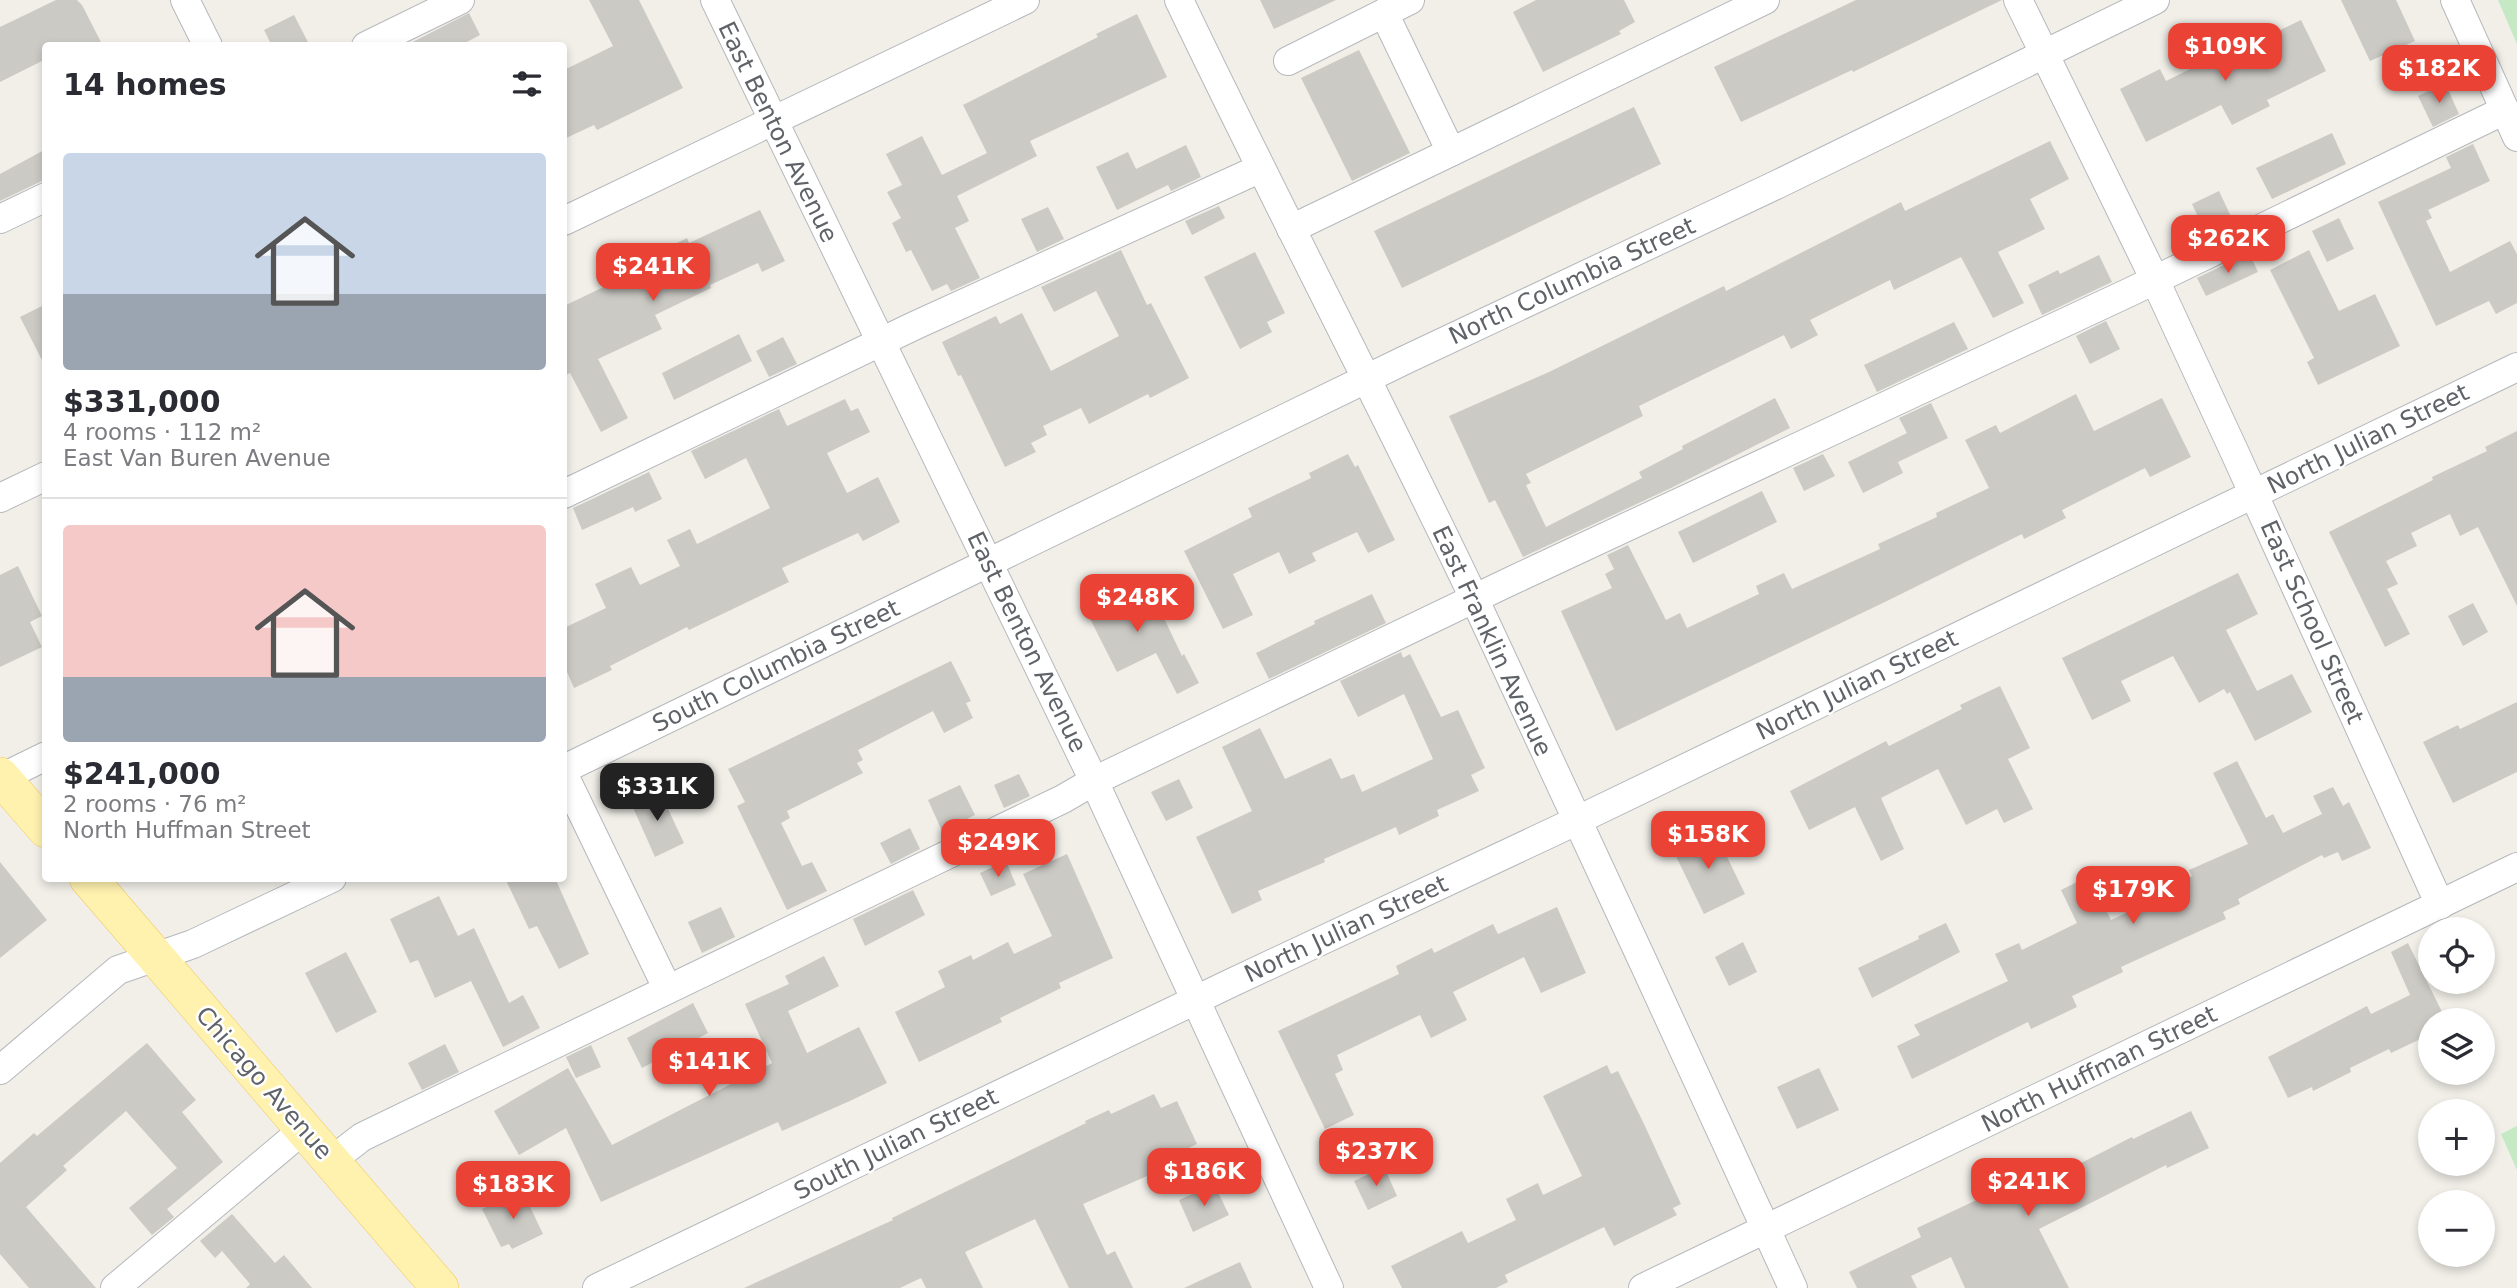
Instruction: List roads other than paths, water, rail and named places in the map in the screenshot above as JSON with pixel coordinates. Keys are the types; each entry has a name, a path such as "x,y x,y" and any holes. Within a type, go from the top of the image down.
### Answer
{"main road":[{"path":"0,777 42,824"},
{"name":"Chicago Avenue","path":"91,882 440,1288"}],"street":[{"path":"186,0 206,42"},
{"path":"374,42 460,0"},
{"name":"East Benton Avenue","path":"715,0 1094,781 1329,1288"},
{"path":"567,220 1025,0"},
{"name":"East Franklin Avenue","path":"1179,0 1259,169 1368,379 1474,599 1793,1288"},
{"path":"1288,61 1410,0"},
{"path":"1291,229 1765,0"},
{"name":"East School Street","path":"2018,0 2155,280 2440,905"},
{"name":"North Columbia Street","path":"989,564 2155,0"},
{"path":"2455,0 2517,137"},
{"path":"1384,13 1451,152"},
{"path":"331,1161 362,1137 1094,781 1474,599 2155,280 2505,110"},
{"path":"567,493 881,343 1259,169"},
{"path":"0,219 42,199"},
{"name":"North Julian Street","path":"1196,1000 1577,820 2517,367"},
{"path":"0,498 42,477"},
{"name":"South Columbia Street","path":"567,768 989,564"},
{"path":"0,777 42,758"},
{"path":"567,781 667,988"},
{"name":"North Huffman Street","path":"1643,1288 2517,867"},
{"path":"0,1070 118,970 193,944 324,882"},
{"name":"South Julian Street","path":"597,1288 1196,1000"},
{"path":"115,1288 304,1129"}]}
